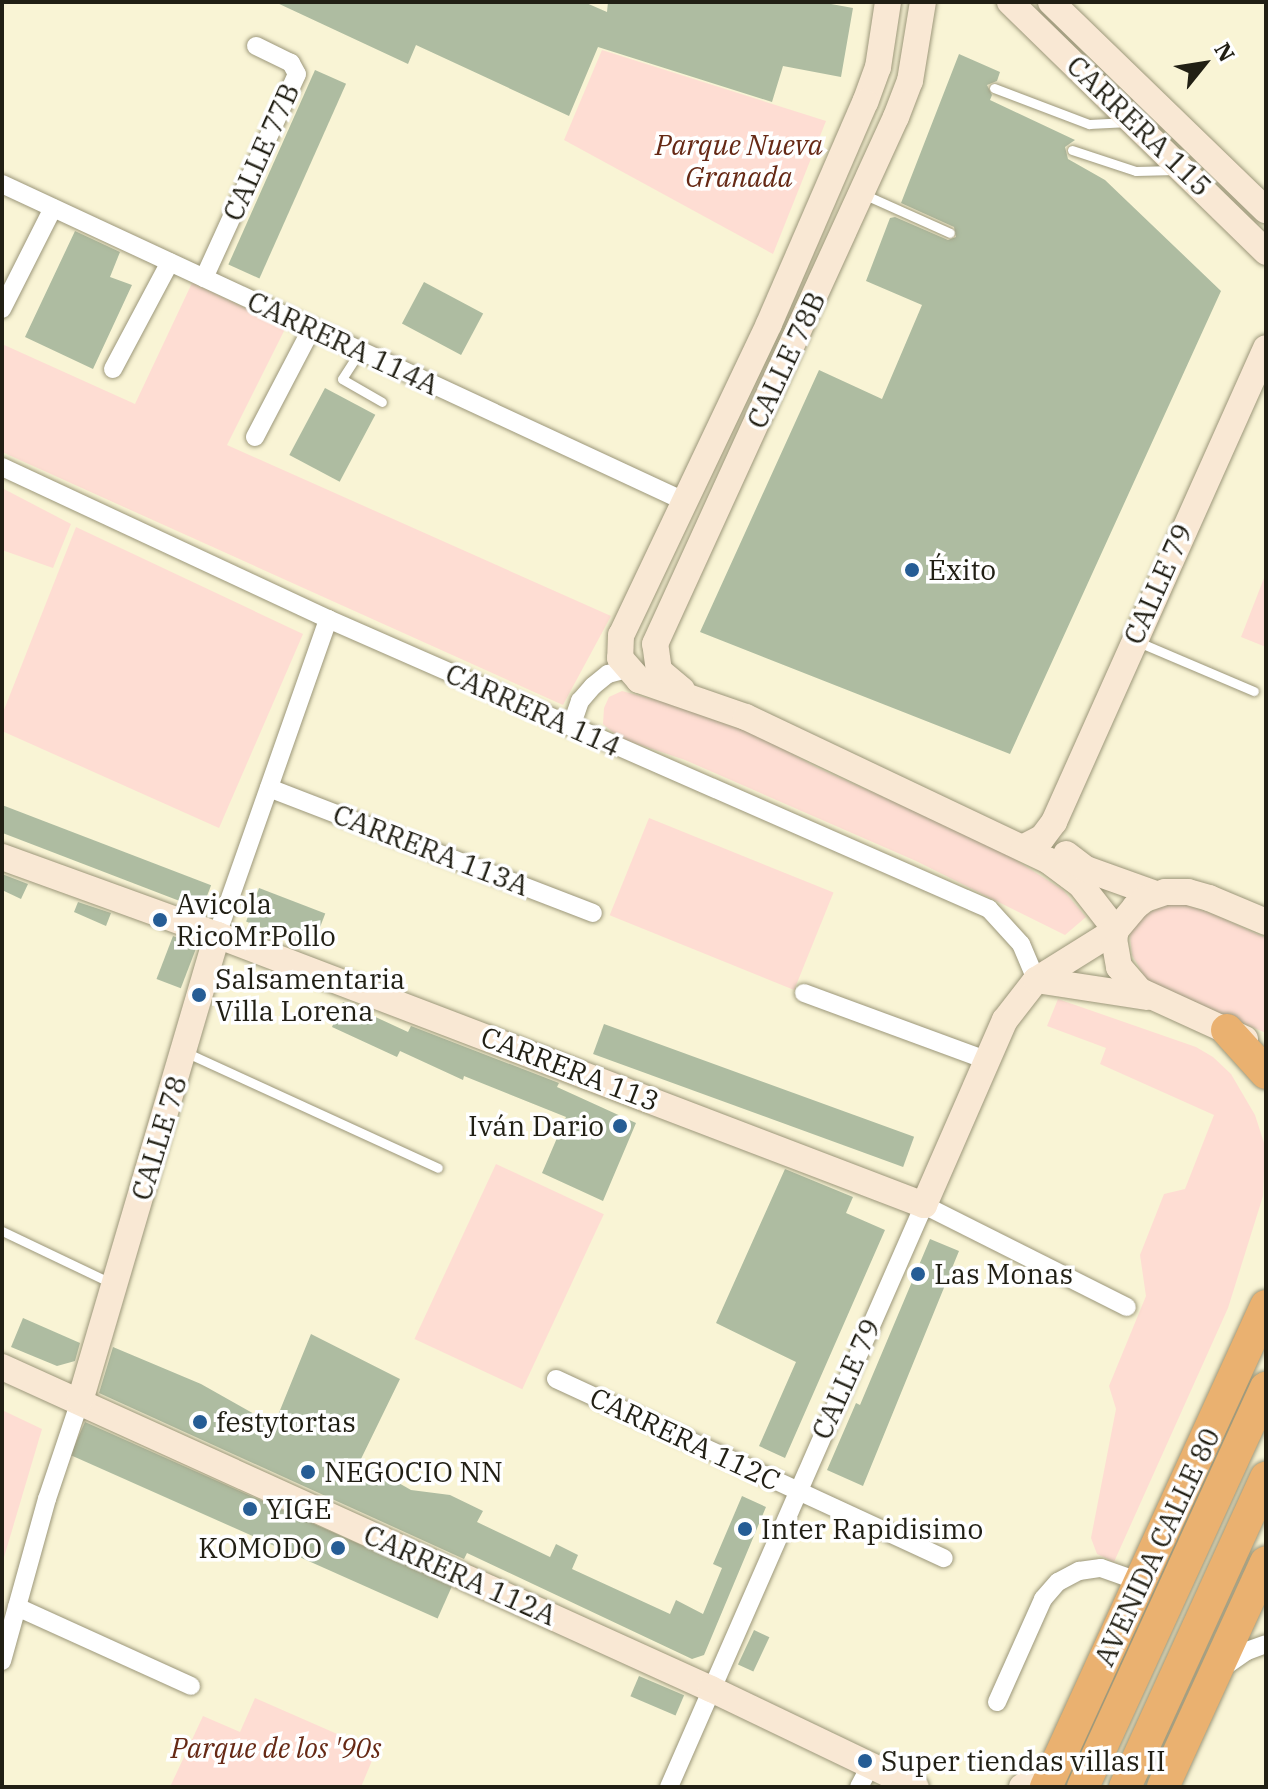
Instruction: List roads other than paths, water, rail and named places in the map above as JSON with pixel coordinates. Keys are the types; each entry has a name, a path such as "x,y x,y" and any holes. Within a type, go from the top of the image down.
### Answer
{"highway":[{"path":"1227,1030 1266,1073"},
{"name":"AVENIDA CALLE 80","path":"1051,1776 1266,1306"},
{"name":"AVENIDA CALLE 80","path":"1083,1787 1266,1388"},
{"path":"1125,1787 1266,1478"},
{"path":"1163,1787 1266,1562"}],"street":[{"name":"CALLE 78B","path":"627,669 620,658 621,635 769,324 865,102 878,67 888,2"},
{"name":"CALLE 78B","path":"695,697 668,682 659,671 655,644 863,194 910,81 923,2"},
{"name":"CARRERA 115","path":"1010,2 1266,252"},
{"name":"CARRERA 115","path":"1051,2 1266,210"},
{"name":"CALLE 77B","path":"204,278 297,74 291,63 256,46"},
{"name":"CARRERA 114A","path":"2,184 684,501"},
{"path":"2,309 53,208"},
{"path":"113,369 170,262"},
{"path":"255,437 312,328"},
{"name":"CALLE 79","path":"1054,822 1132,639 1266,348"},
{"name":"CARRERA 114","path":"2,467 328,619 989,909 1021,944 1036,980"},
{"name":"CALLE 78","path":"2,1661 185,1052 217,935 328,619"},
{"path":"571,727 580,701 593,686 608,674 627,669 639,680 658,689 695,697 746,717 1024,847 1080,884 1116,930"},
{"name":"CARRERA 113A","path":"269,788 593,913"},
{"path":"1024,847 1042,838 1054,822"},
{"path":"1054,822 1063,850 1072,861 1125,886 1156,894 1188,892 1266,922"},
{"name":"CARRERA 113","path":"2,857 217,935 924,1205 1127,1307"},
{"path":"1156,894 1135,907 1116,930 1114,947 1119,967 1140,991 1151,998 1266,1050"},
{"name":"CALLE 79","path":"669,1787 796,1491 1005,1020 1036,980 1116,930"},
{"path":"1036,980 1151,998"},
{"path":"804,993 986,1060"},
{"name":"CARRERA 112A","path":"2,1367 711,1689 864,1777 916,1787"},
{"name":"CARRERA 112C","path":"556,1379 944,1558"},
{"path":"997,1702 1043,1599 1058,1582 1079,1571 1101,1568 1141,1582"},
{"path":"17,1607 191,1686"},
{"path":"1215,1674 1247,1651 1266,1644"},
{"path":"1022,1787 1051,1776"}],"lane":[{"path":"994,88 1089,124 1133,121"},
{"path":"1072,150 1136,171 1184,170"},
{"path":"863,194 950,233"},
{"path":"360,351 342,379 382,402"},
{"path":"1132,639 1254,691"},
{"path":"185,1052 438,1168"},
{"path":"2,1231 114,1285"}],"place":[{"name":"Éxito","path":"912,570"},
{"name":"Avicola RicoMrPollo","path":"160,920"},
{"name":"Salsamentaria Villa Lorena","path":"199,995"},
{"name":"Iván Dario","path":"620,1126"},
{"name":"Las Monas","path":"918,1274"},
{"name":"festytortas","path":"200,1422"},
{"name":"NEGOCIO NN","path":"308,1472"},
{"name":"YIGE","path":"250,1509"},
{"name":"Inter Rapidisimo","path":"745,1529"},
{"name":"KOMODO","path":"338,1548"},
{"name":"Super tiendas villas II","path":"865,1761"}],"park label":[{"name":"Parque Nueva Granada","path":"739,161"},
{"name":"Parque de los '90s","path":"276,1748"}]}
